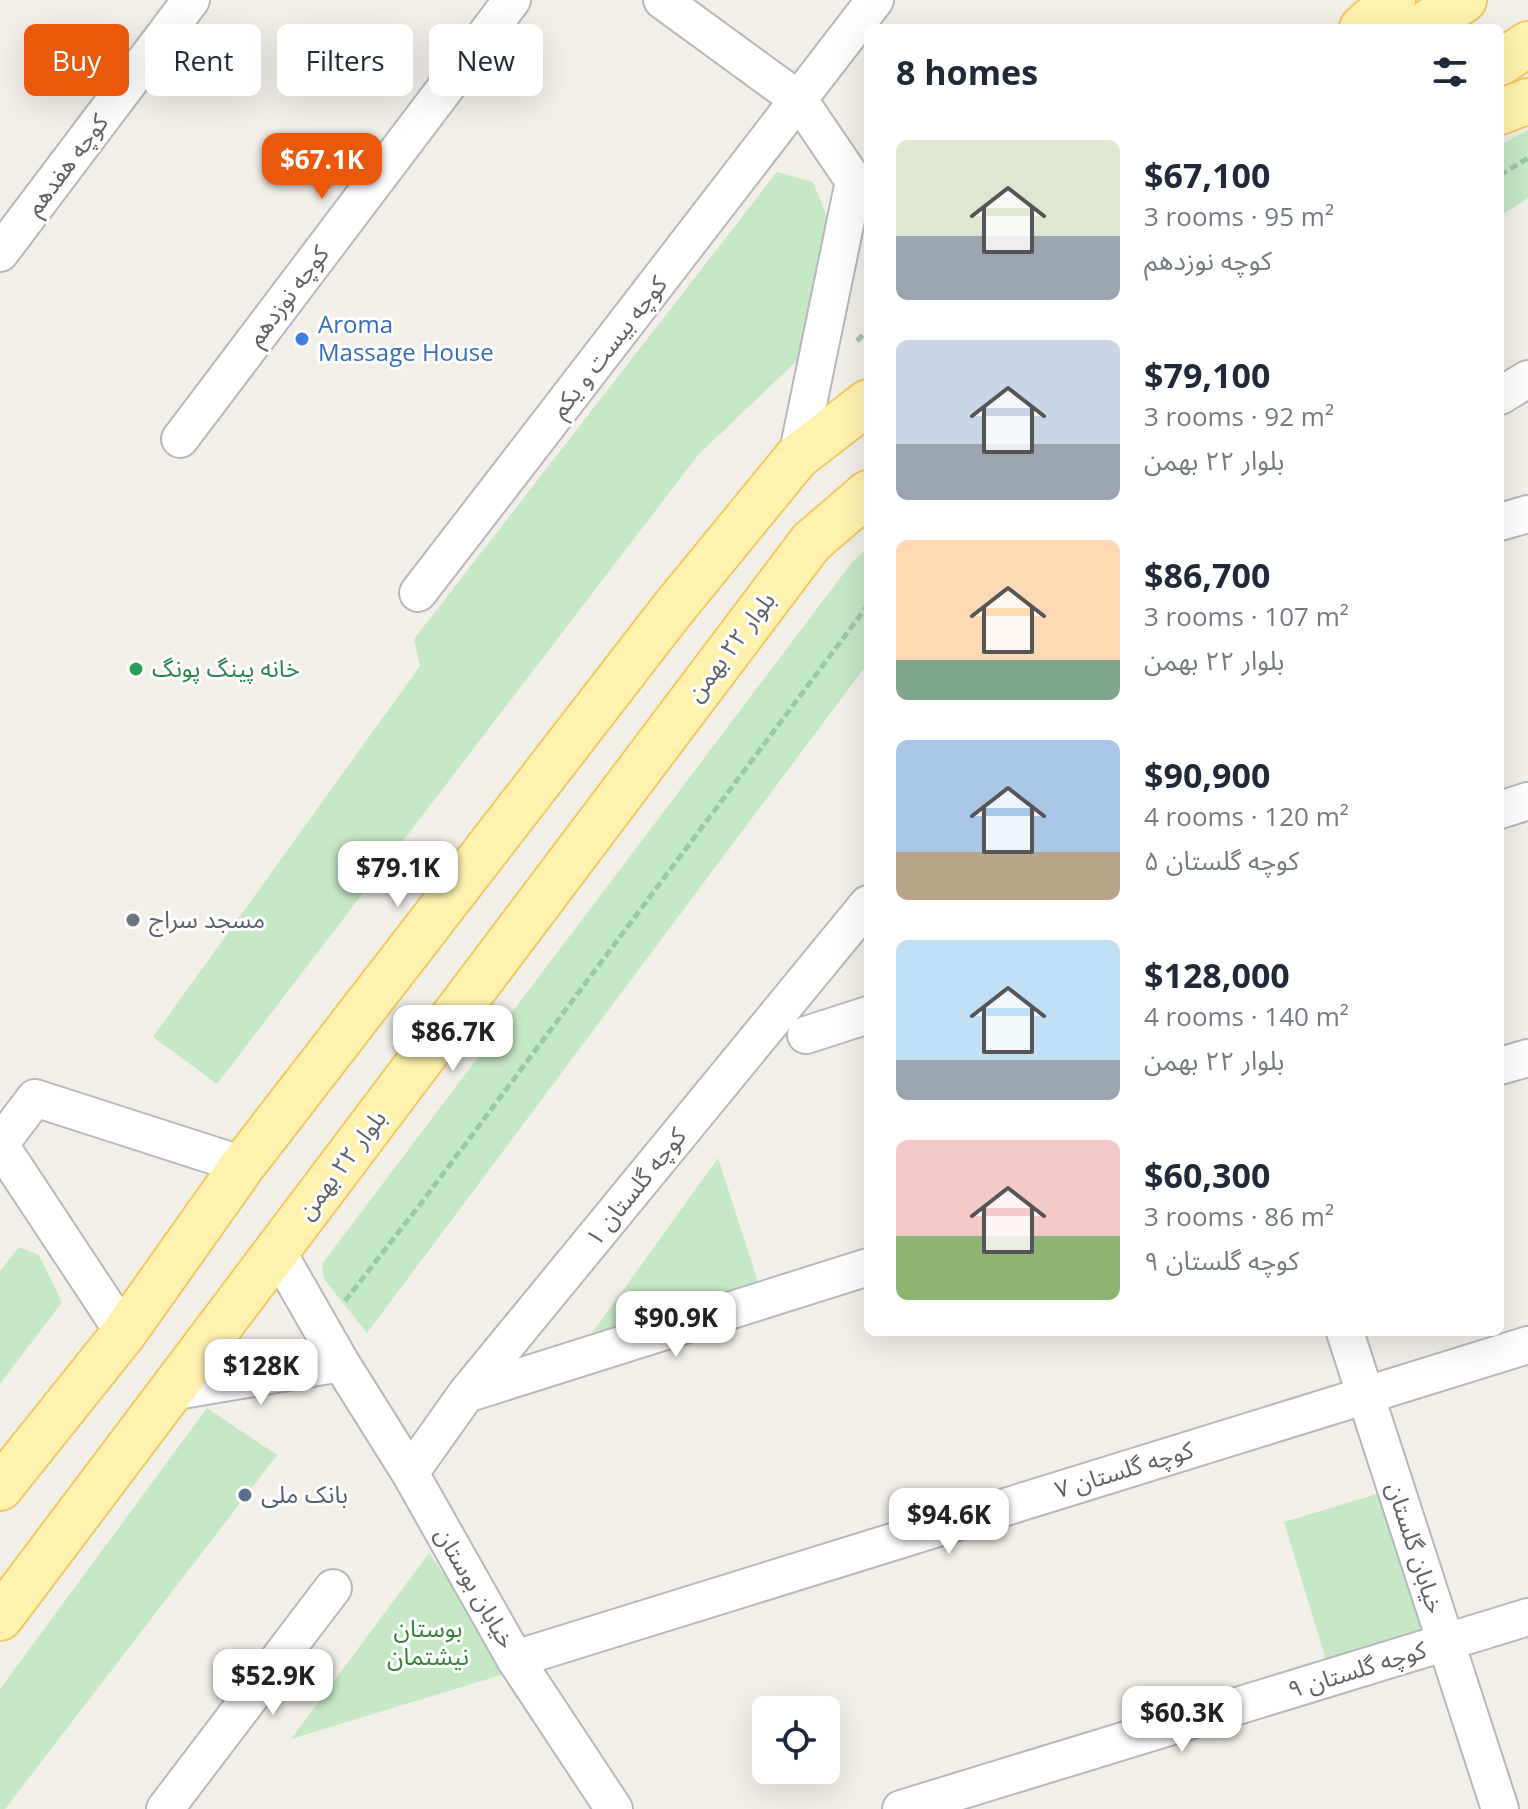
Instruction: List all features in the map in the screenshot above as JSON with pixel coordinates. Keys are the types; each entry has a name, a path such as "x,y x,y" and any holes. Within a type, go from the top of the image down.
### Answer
{"main road":[{"path":"1366,24 1393,0"},
{"path":"1425,24 1464,0"},
{"path":"1504,60 1528,44"},
{"path":"1504,110 1528,101"},
{"path":"0,1488 124,1333 243,1165 672,610 797,457 864,405"},
{"name":"بلوار ۲۲ بهمن","path":"0,1618 811,542 864,496"}],"street":[{"name":"کوچه هفدهم","path":"0,253 191,0"},
{"name":"کوچه نوزدهم","path":"180,439 512,0"},
{"path":"662,0 799,100 861,181 797,457"},
{"name":"کوچه بیست و یکم","path":"418,593 875,0"},
{"path":"1504,394 1528,379"},
{"path":"1504,521 1528,514"},
{"path":"1504,809 1528,801"},
{"name":"کوچه گلستان ۱","path":"410,1473 466,1394 864,909"},
{"path":"806,1035 864,1016"},
{"path":"1504,1065 1528,1058"},
{"path":"124,1333 0,1144 35,1098 243,1165"},
{"name":"خیابان بوستان","path":"277,1251 341,1363 410,1473 515,1659 614,1809"},
{"path":"466,1394 864,1268"},
{"name":"خیابان گلستان","path":"1346,1336 1500,1809"},
{"name":"کوچه گلستان ۷","path":"515,1659 1528,1345"},
{"path":"170,1392 341,1363"},
{"path":"165,1809 333,1588"},
{"name":"کوچه گلستان ۹","path":"901,1809 1528,1617"}],"path":[{"path":"1504,173 1528,158"},
{"path":"345,1301 864,610"}],"green space":[{"path":"1528,130 1528,198 1504,213 1504,143"},
{"path":"777,172 813,182 829,221 805,353 698,455 217,1084 153,1037 420,666 414,639"},
{"path":"864,551 864,668 367,1333 324,1279 322,1264 853,561"},
{"path":"718,1158 769,1316 557,1382"},
{"path":"19,1247 39,1255 62,1302 0,1384 0,1271"},
{"path":"207,1408 277,1455 5,1809 0,1809 0,1689"},
{"path":"1387,1491 1429,1633 1327,1663 1284,1522"},
{"name":"بوستان نیشتمان","path":"429,1553 511,1672 291,1739"}],"place":[{"name":"Aroma Massage House","path":"302,339"},
{"name":"خانه پینگ پونگ","path":"136,669"},
{"name":"مسجد سراج","path":"133,920"},
{"name":"بانک ملی","path":"245,1495"}]}
